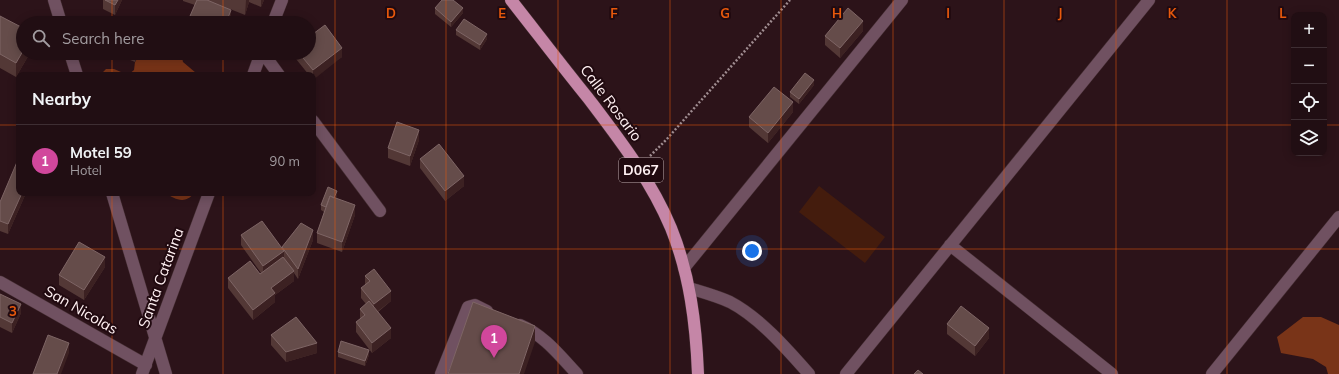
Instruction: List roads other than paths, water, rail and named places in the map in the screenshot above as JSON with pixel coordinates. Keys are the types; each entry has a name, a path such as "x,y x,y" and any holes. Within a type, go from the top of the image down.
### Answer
{"main road":[{"name":"Calle Rosario","path":"511,0 618,138 639,167 654,193 671,229 689,288 697,352 698,374"}],"street":[{"path":"54,0 59,16"},
{"path":"276,16 282,0"},
{"path":"684,268 902,0"},
{"path":"846,374 1149,0"},
{"path":"72,60 76,72"},
{"path":"254,72 259,60"},
{"path":"267,60 277,72"},
{"path":"316,125 380,211"},
{"path":"113,196 166,374"},
{"name":"Santa Catarina","path":"144,370 208,196"},
{"path":"1212,374 1339,217"},
{"path":"950,245 1112,374"},
{"name":"San Nicolas","path":"0,282 144,370"},
{"path":"689,288 730,302 748,314 781,343 809,374"},
{"path":"442,374 468,307 475,305 496,314"},
{"path":"510,320 531,330 543,338 577,374"}],"place":[{"name":"Motel 59","path":"494,358"}]}
